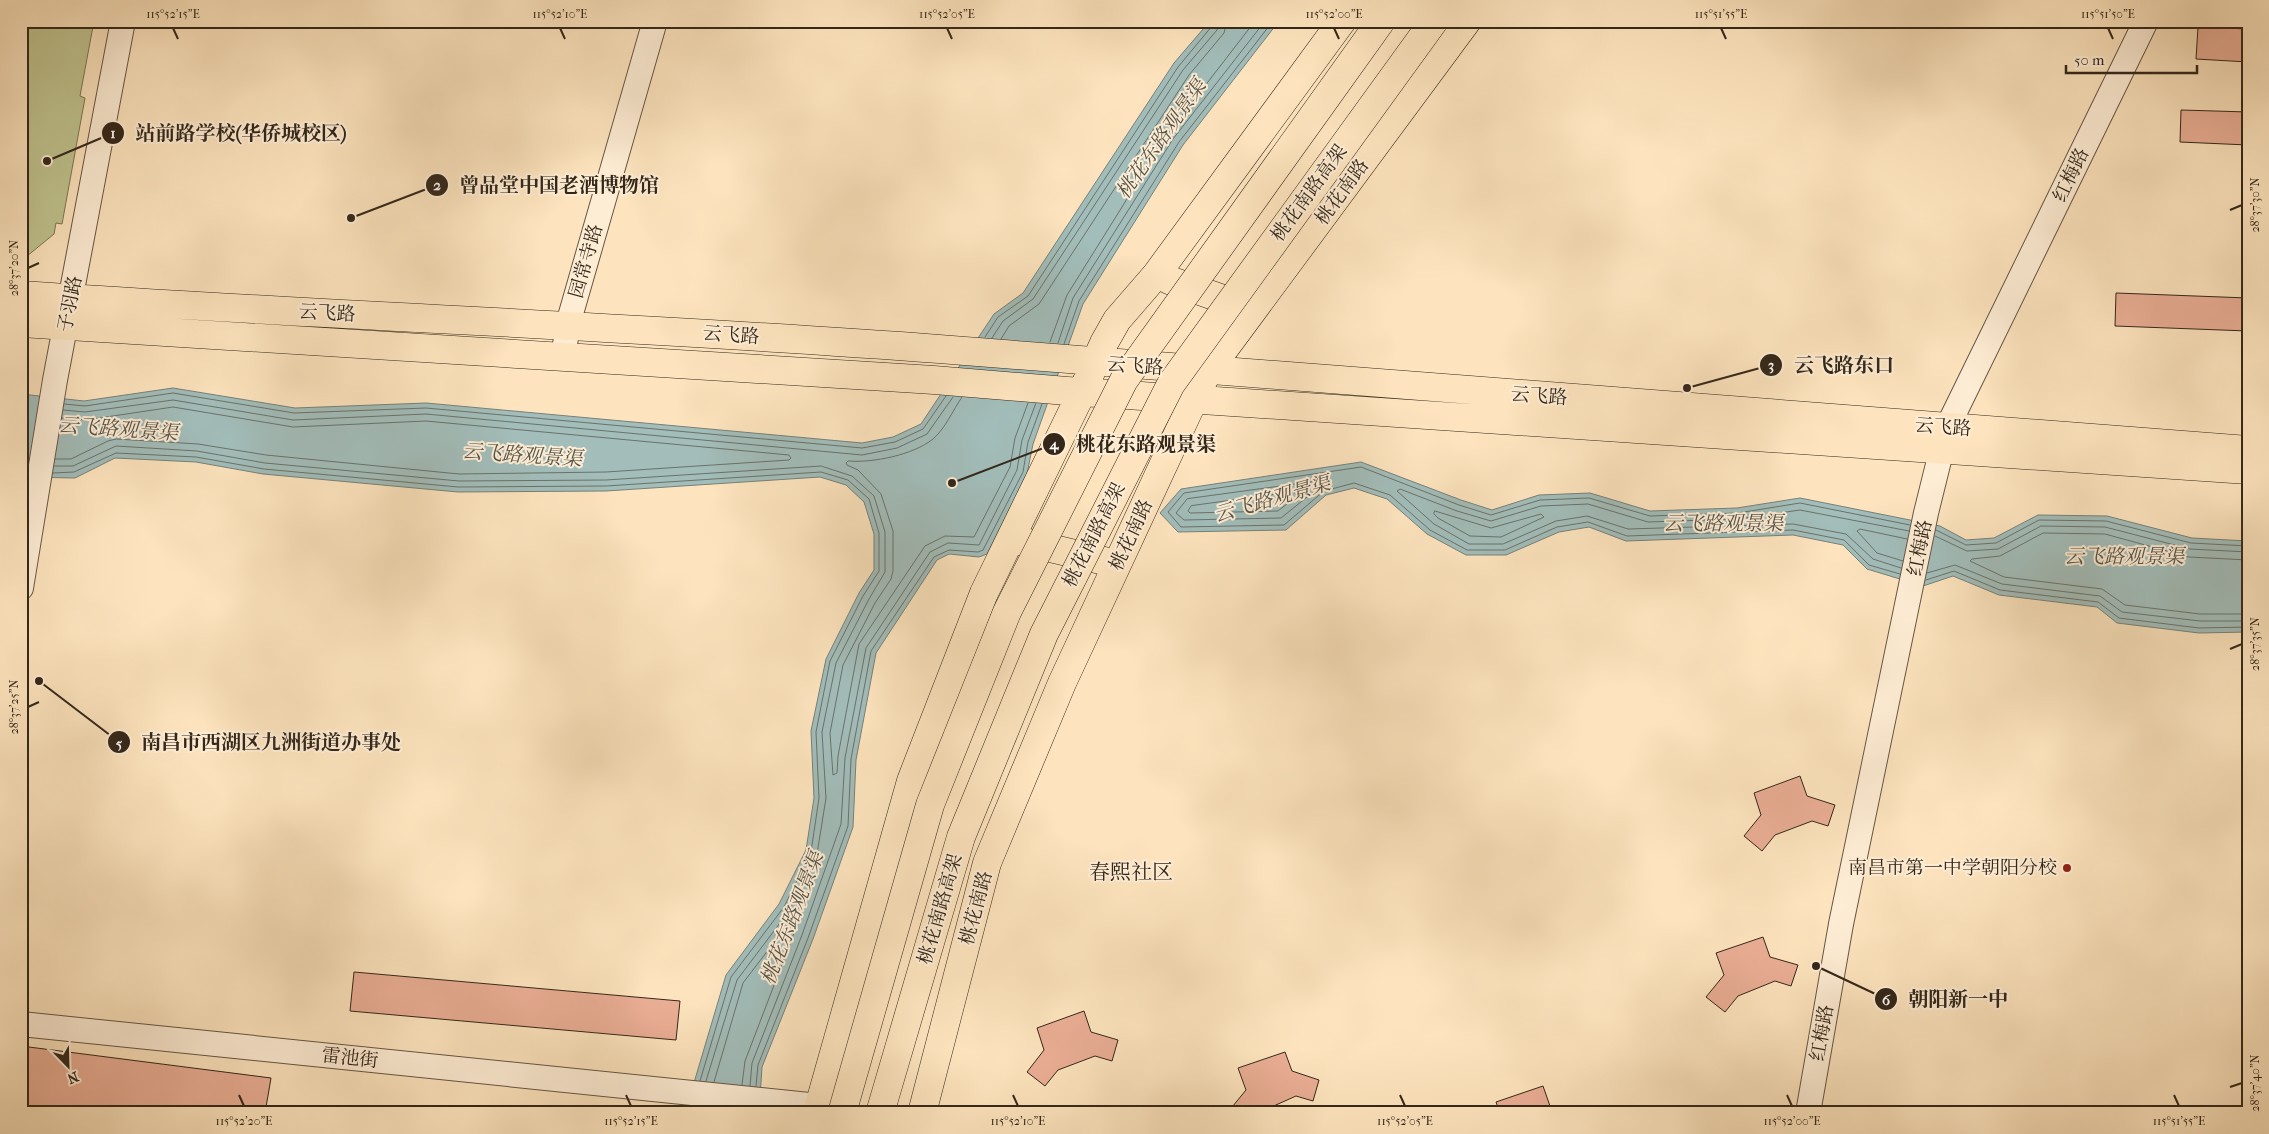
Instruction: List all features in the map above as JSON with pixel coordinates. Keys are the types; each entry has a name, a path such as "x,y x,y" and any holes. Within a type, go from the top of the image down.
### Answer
{"main road":[{"path":"830,1110 911,781 984,593 1010,539 1087,362 1117,320 1156,275 1342,21"},
{"name":"桃花南路高架","path":"830,1110 930,805 1012,603 1124,380 1381,21"},
{"name":"桃花南路高架","path":"880,1113 962,837 1044,634 1152,420 1171,384 1434,21"},
{"name":"桃花南路","path":"922,1113 987,863 1062,683 1194,399 1208,371 1467,21"},
{"path":"1156,275 1255,310"},
{"name":"云飞路","path":"21,295 568,324 940,349 1208,371 1944,438 2248,470"},
{"name":"云飞路","path":"21,323 934,380 1194,399 1944,438 2248,450"},
{"path":"1010,539 1118,564"}],"street":[{"name":"子羽路","path":"21,588 55,380 123,21"},
{"name":"园常寺路","path":"563,358 568,324 655,21"},
{"name":"红梅路","path":"1808,1113 1841,924 1926,514 1944,438 2146,21"},
{"name":"雷池街","path":"21,1024 779,1102 830,1110"}],"green space":[{"path":"21,21 94,21 80,96 85,98 62,224 56,223 54,234 21,261"}],"water":[{"name":"云飞路观景渠","path":"1210,21 1279,21 1183,145 1083,304 1033,444 1027,474 987,554 979,557 949,554 937,560 876,653 856,760 853,827 813,939 762,1067 759,1113 685,1113 726,975 779,904 806,850 814,798 811,731 826,659 859,593 874,570 874,534 864,502 846,485 820,477 606,491 458,492 263,474 196,462 115,458 75,478 21,477 21,394 84,401 173,388 295,408 426,403 862,443 893,437 921,424 994,314 1023,293 1174,63"},
{"name":"云飞路观景渠","path":"1361,462 1492,510 1539,495 1590,493 1650,511 1737,508 1800,498 1940,526 1966,540 1994,538 2038,515 2107,516 2192,538 2248,541 2248,632 2199,633 2117,623 2097,607 1999,595 1953,576 1923,586 1867,569 1843,545 1793,535 1626,541 1589,527 1559,532 1506,555 1466,555 1427,534 1387,499 1354,488 1326,495 1286,530 1178,532 1160,513 1181,489"}],"building":[{"path":"2198,27 2248,29 2248,62 2196,59"},
{"path":"2181,110 2248,112 2248,145 2180,142"},
{"path":"2116,293 2248,298 2248,331 2115,326"},
{"path":"1800,776 1807,796 1835,805 1828,826 1812,821 1775,835 1762,851 1744,836 1761,815 1754,793"},
{"path":"1763,937 1770,957 1798,965 1791,986 1775,981 1738,996 1725,1012 1706,997 1724,975 1716,953"},
{"path":"354,972 680,1001 676,1040 350,1011"},
{"path":"1084,1011 1091,1032 1118,1040 1112,1061 1095,1056 1058,1070 1045,1086 1027,1072 1044,1050 1037,1028"},
{"path":"21,1046 271,1078 265,1113 21,1113"},
{"path":"1285,1052 1292,1071 1319,1080 1313,1101 1296,1096 1258,1113 1228,1112 1246,1090 1238,1068"},
{"path":"1543,1086 1550,1106 1573,1113 1500,1113 1496,1102"},
{"path":"305,1111 328,1113 304,1113"}],"place":[{"name":"站前路学校(华侨城校区)","path":"47,161"},
{"name":"曾品堂中国老酒博物馆","path":"351,218"},
{"name":"云飞路东口","path":"1687,388"},
{"name":"桃花东路观景渠","path":"952,483"},
{"name":"南昌市西湖区九洲街道办事处","path":"39,681"},
{"name":"南昌市第一中学朝阳分校","path":"2067,868"},
{"name":"朝阳新一中","path":"1816,966"}],"district":[{"name":"春熙社区","path":"1131,872"}]}
